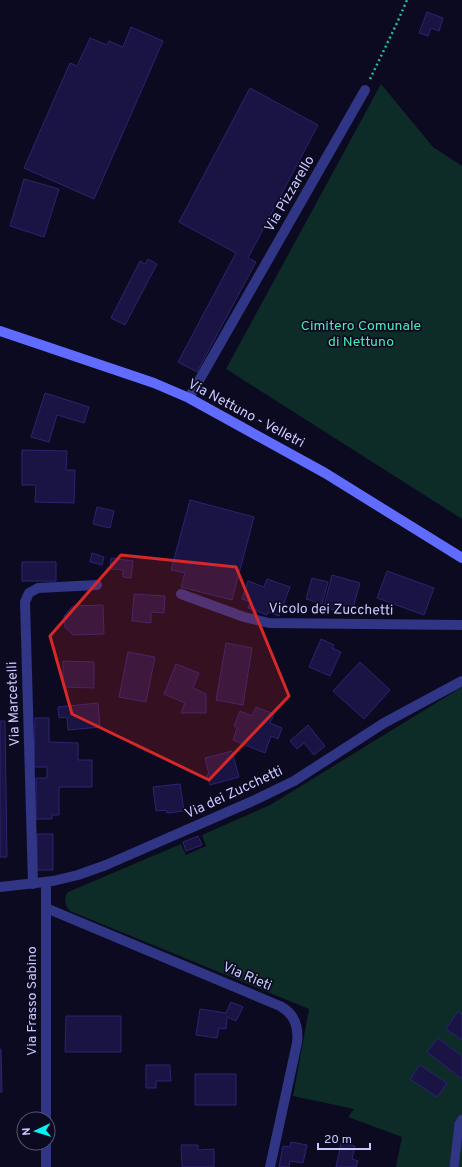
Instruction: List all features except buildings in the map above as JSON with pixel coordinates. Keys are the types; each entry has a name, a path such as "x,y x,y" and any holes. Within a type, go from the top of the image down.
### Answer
{"main road":[{"name":"Via Nettuno - Velletri","path":"0,331 154,383 190,398 325,473 462,558"}],"street":[{"name":"Via Pizzarello","path":"190,398 365,90"},
{"name":"Via Marcetelli","path":"32,884 25,602 29,593 38,588 97,585"},
{"name":"Vicolo dei Zucchetti","path":"181,594 244,617 269,624 462,625"},
{"name":"Via dei Zucchetti","path":"0,887 46,882 97,869 269,794 306,773 384,724 462,681"},
{"name":"Via Frasso Sabino","path":"46,882 46,1111"},
{"name":"Via Rieti","path":"46,908 285,1008 293,1016 298,1031 297,1043 270,1167"},
{"path":"46,1151 46,1167"}],"lane":[{"path":"454,1167 459,1124 462,1119"}],"path":[{"path":"365,90 397,24 406,0"}],"highlighted area":[{"path":"121,555 236,567 289,696 209,780 72,714 50,636"}],"green space":[{"name":"Cimitero Comunale di Nettuno","path":"381,84 433,147 462,166 462,519 226,369"},
{"path":"462,687 462,1167 396,1167 402,1137 348,1117 354,1109 293,1096 309,1009 70,911 67,907 65,899 68,892 181,844 186,855 206,846 202,835 270,805"}]}
